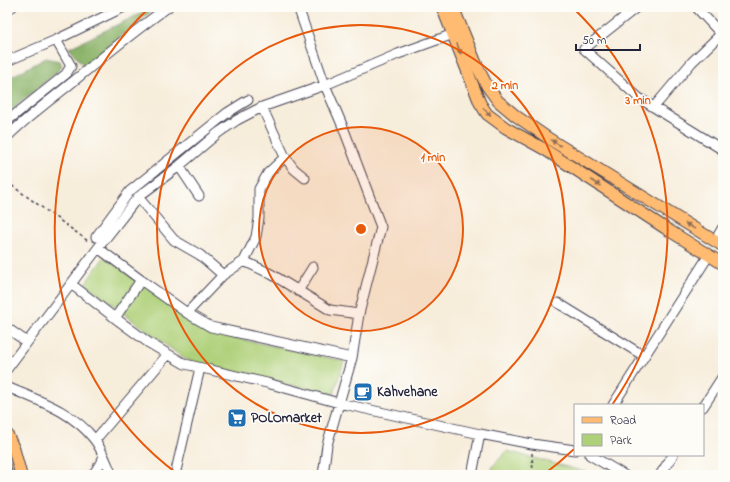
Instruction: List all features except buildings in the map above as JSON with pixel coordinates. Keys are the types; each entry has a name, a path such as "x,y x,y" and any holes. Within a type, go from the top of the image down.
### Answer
{"main road":[{"path":"442,7 487,86 498,101 516,116 551,140 719,244"},
{"path":"453,7 458,33 480,103 487,114 506,128 544,149 646,216 723,264"},
{"path":"7,434 14,450 21,475"}],"street":[{"path":"7,9 12,7"},
{"path":"8,59 56,40 124,7"},
{"path":"7,137 19,125 147,22 168,7"},
{"path":"298,7 325,85 343,127 381,227 359,314 352,358 327,446 323,475"},
{"path":"637,7 584,49 639,98 723,150"},
{"path":"654,108 692,62 722,35 696,7"},
{"path":"7,369 138,197 224,129 237,120 262,107 325,85 398,54 458,33"},
{"path":"7,121 66,74 71,66 56,40"},
{"path":"96,237 130,191 227,113 248,100"},
{"path":"262,107 285,157 294,169 305,178"},
{"path":"187,313 223,276 244,261 256,237 259,218 259,189 268,173 285,157"},
{"path":"179,166 199,196"},
{"path":"138,197 174,240 200,255 223,276"},
{"path":"719,244 723,227"},
{"path":"98,248 187,313 211,327 352,358"},
{"path":"614,404 709,255"},
{"path":"244,261 271,274 330,310 359,314"},
{"path":"298,291 313,267"},
{"path":"116,318 141,280"},
{"path":"71,284 149,343 185,364 266,383 339,403 480,434 532,444 574,450"},
{"path":"558,303 644,356"},
{"path":"7,328 27,342"},
{"path":"95,440 168,354"},
{"path":"175,475 200,368"},
{"path":"704,405 723,376"},
{"path":"7,387 50,405 76,420 95,440 112,475"},
{"path":"472,475 480,434"},
{"path":"592,456 624,475"},
{"path":"660,475 672,456"},
{"path":"93,475 104,457"}],"path":[{"path":"7,182 98,248"},
{"path":"532,444 533,475"}],"green space":[{"path":"152,8 150,12 84,66 69,48"},
{"path":"46,58 59,61 62,65 59,70 7,114 7,79"},
{"path":"104,257 137,280 118,308 85,284"},
{"path":"143,285 211,333 344,361 334,394 204,366 185,359 123,313"},
{"path":"507,451 586,472 591,475 491,475 493,466"}],"tram line":[{"path":"7,454 13,475"}],"place":[{"name":"Kahvehane","path":"363,392"},
{"name":"POLOmarket","path":"237,418"}]}
